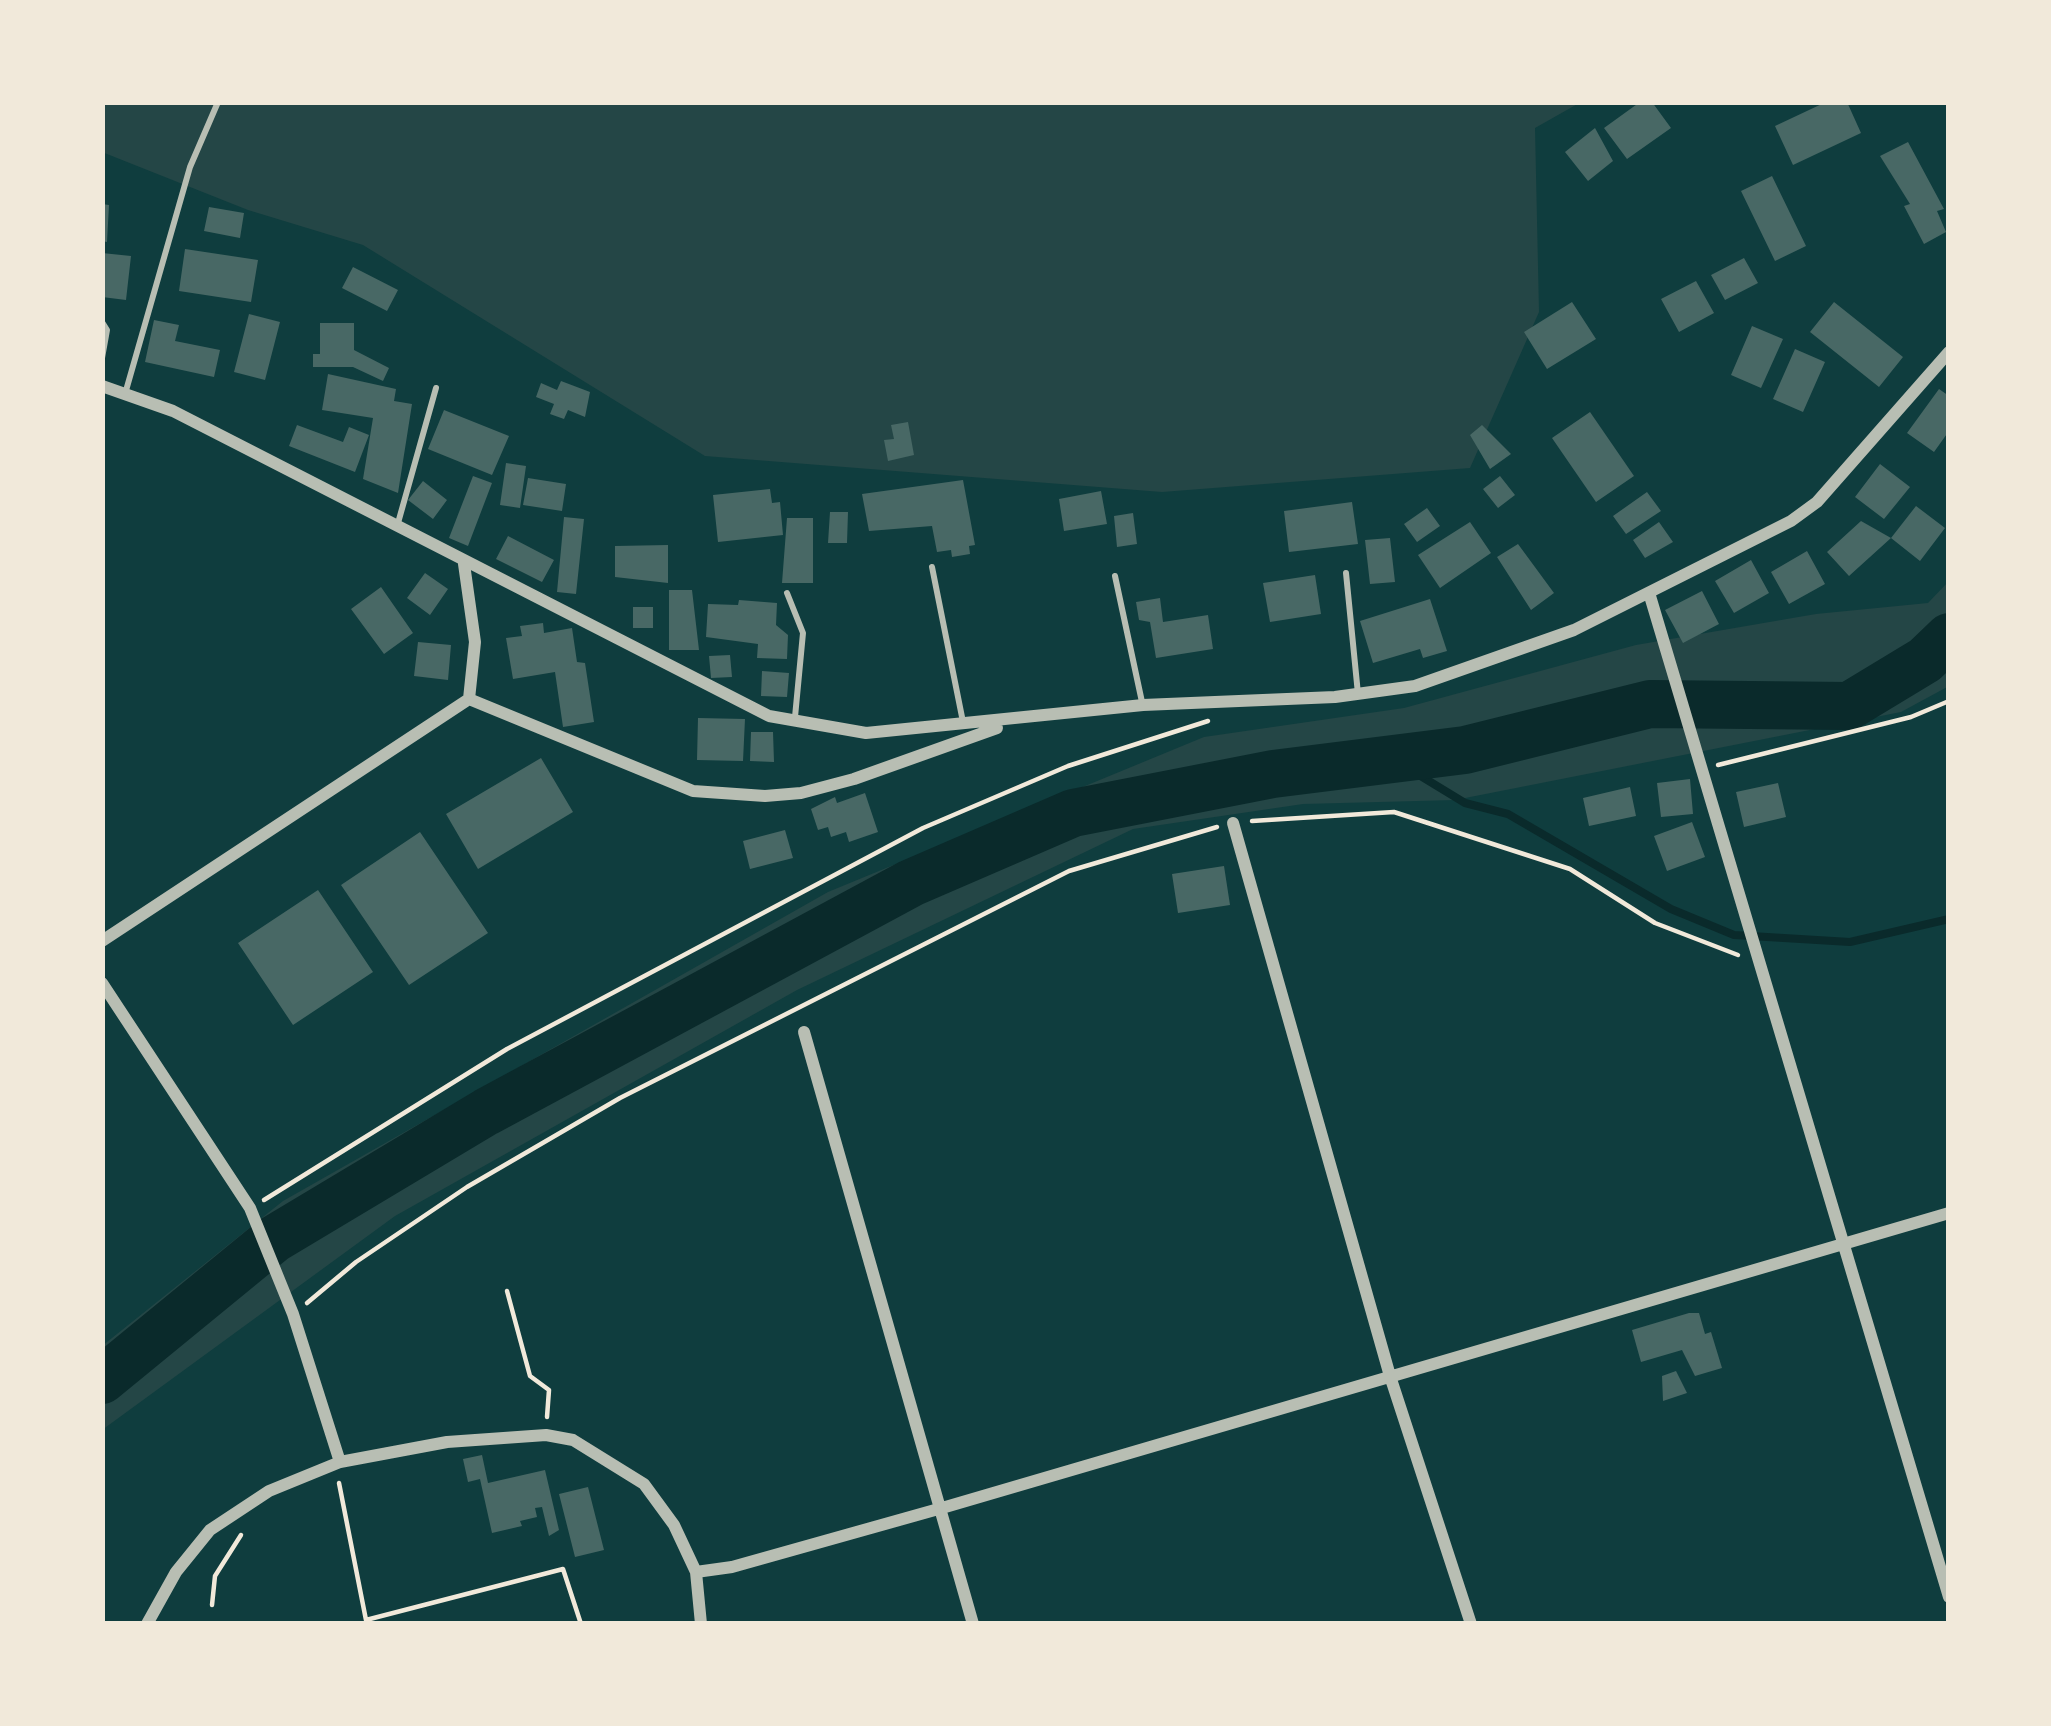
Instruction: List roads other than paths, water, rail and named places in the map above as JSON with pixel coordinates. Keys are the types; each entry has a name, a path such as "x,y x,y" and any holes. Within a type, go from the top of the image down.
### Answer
{"street":[{"path":"102,386 172,411 769,716 866,733 1143,705 1358,694 1415,686 1574,630 1650,596 1817,502 1949,352"},
{"path":"102,941 469,699 476,642 464,564"},
{"path":"1650,596 1949,1597"},
{"path":"469,699 693,790 765,796 801,793 854,778 1015,721"},
{"path":"1233,823 1390,1376 1471,1624"},
{"path":"102,983 252,1214 291,1308 340,1462"},
{"path":"804,1032 973,1624"},
{"path":"696,1572 732,1567 942,1508 1949,1214"},
{"path":"147,1624 176,1572 210,1530 269,1491 340,1462 447,1442 546,1436 573,1440 644,1484 674,1525 696,1572 699,1621 682,1624"}],"lane":[{"path":"124,394 190,167 218,102"},
{"path":"102,322 107,330 102,358"},
{"path":"398,524 436,388"},
{"path":"932,567 964,725"},
{"path":"1346,572 1358,694"},
{"path":"1115,576 1143,705"},
{"path":"787,593 803,632 794,722"}],"waterway":[{"path":"102,1380 274,1239 486,1112 911,883 1073,813 1273,774 1465,750 1650,704 1849,706 1925,660 1949,637"},
{"path":"1412,755 1419,775 1465,803 1508,814 1671,909 1734,935 1850,942 1949,919"}]}
